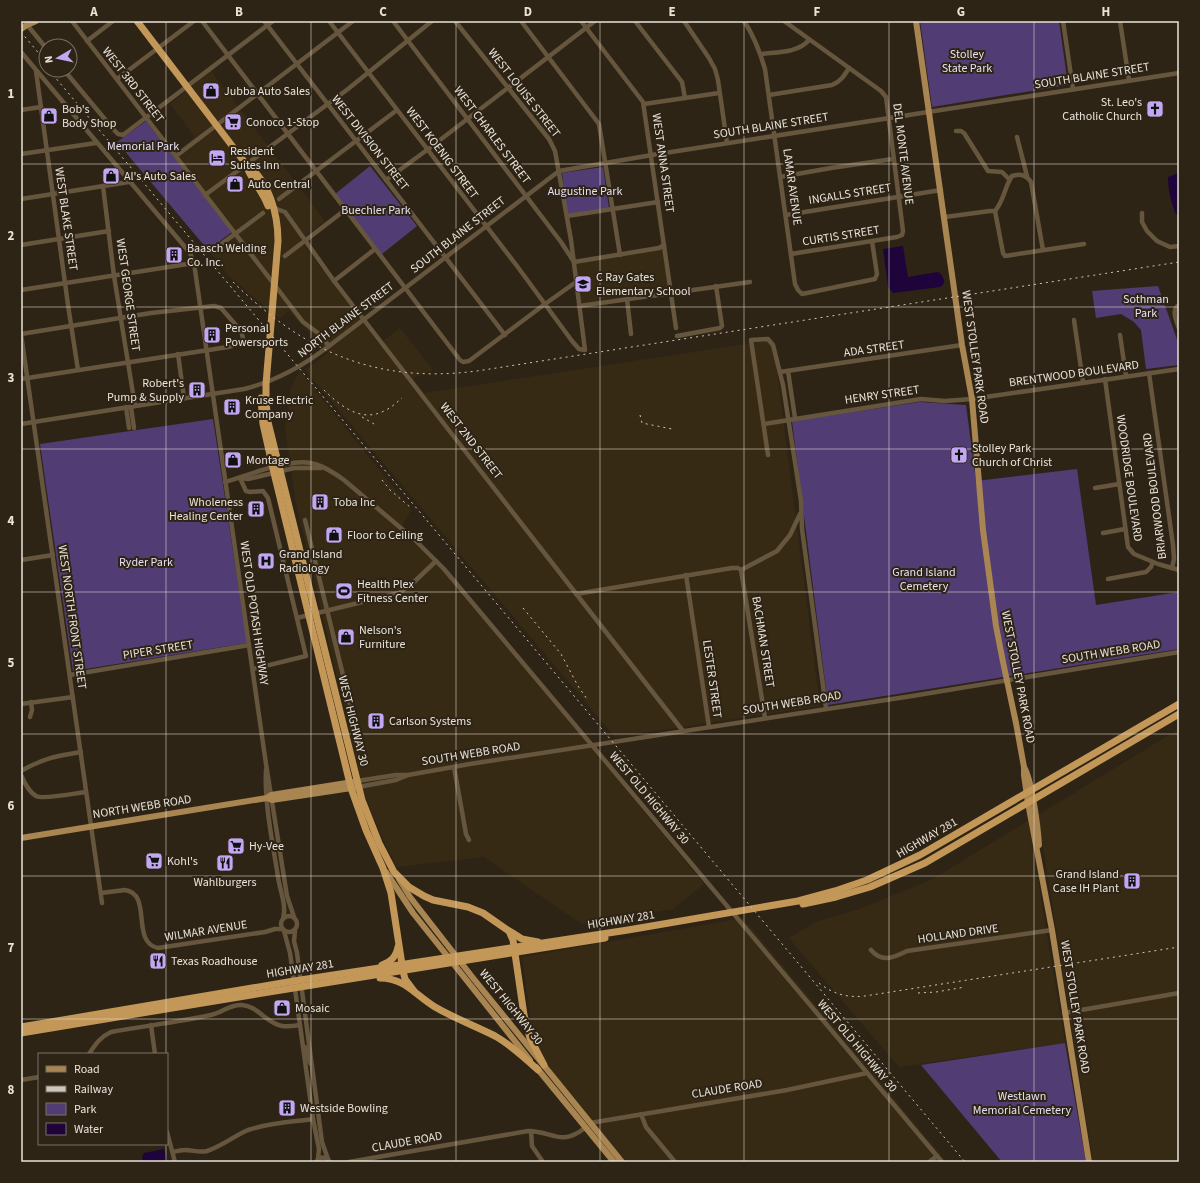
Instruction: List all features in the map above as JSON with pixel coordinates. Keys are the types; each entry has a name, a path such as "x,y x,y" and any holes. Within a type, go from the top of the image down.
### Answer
{"highway":[{"name":"WEST 2ND STREET","path":"136,21 246,164 249,173 263,194 269,209"},
{"name":"WEST HIGHWAY 30","path":"269,209 278,228 274,257 264,394 276,469 364,824 383,868"},
{"name":"HIGHWAY 281","path":"767,908 835,892 884,874 920,855 1179,704"},
{"name":"HIGHWAY 281","path":"21,1027 515,951 836,897 886,881 925,862 1179,714"},
{"name":"WEST HIGHWAY 30","path":"354,785 362,800 379,843 394,872"},
{"path":"383,868 391,893 402,968 405,979 414,991"},
{"path":"394,872 409,886 433,900 468,907 483,913 516,936 539,942 554,942"},
{"name":"HIGHWAY 281","path":"515,951 554,942 722,916"},
{"path":"509,931 512,936 515,951 524,1015 530,1038 541,1067"},
{"path":"354,975 384,965 392,960 397,953 397,935"},
{"path":"354,975 389,978 401,982 440,1010 496,1037 541,1067"},
{"name":"HIGHWAY 281","path":"21,1033 298,984"}],"main road":[{"path":"21,29 27,22 36,21"},
{"name":"WEST STOLLEY PARK ROAD","path":"916,21 962,345 972,399 983,530 996,626 1024,766 1028,774 1033,832 1052,930 1064,1013 1089,1162"},
{"name":"SOUTH WEBB ROAD","path":"270,797 354,785"},
{"name":"NORTH WEBB ROAD","path":"21,838 270,797"},
{"name":"WEST HIGHWAY 30","path":"383,868 413,913 442,951 541,1067 581,1122 587,1124 596,1131 622,1162"},
{"name":"WEST HIGHWAY 30","path":"394,872 410,897 588,1126 614,1162"}],"street":[{"name":"WEST 3RD STREET","path":"72,21 303,322 318,332 329,346"},
{"path":"87,41 113,21"},
{"path":"117,79 194,21"},
{"path":"202,21 345,210 463,362 469,361 544,304 576,282"},
{"name":"WEST DIVISION STREET","path":"264,21 505,335"},
{"path":"71,78 118,134 123,135 274,21"},
{"name":"WEST KOENIG STREET","path":"329,21 572,341 579,348 585,350"},
{"path":"176,156 258,95 353,21"},
{"name":"WEST CHARLES STREET","path":"393,21 526,195 574,262"},
{"path":"205,195 328,104 432,21"},
{"name":"WEST LOUISE STREET","path":"455,21 549,139 555,151 571,240 585,350"},
{"path":"521,21 599,124 620,254"},
{"name":"WEST ANNA STREET","path":"581,21 644,104 676,328"},
{"path":"386,180 595,21"},
{"path":"635,21 682,82 685,98"},
{"path":"684,21 712,63 718,80 727,143"},
{"name":"LAMAR AVENUE","path":"746,21 761,54 765,69 797,289 802,294 875,279 877,274 872,241"},
{"name":"DEL MONTE AVENUE","path":"784,21 881,91 886,97 903,231 902,235 894,238"},
{"path":"1063,21 1073,89"},
{"path":"1120,21 1129,80"},
{"path":"27,22 39,38"},
{"path":"761,54 797,48 809,40"},
{"path":"21,52 190,253 194,263 21,290"},
{"path":"769,95 832,85 843,78 849,68"},
{"name":"WEST BLAKE STREET","path":"36,71 64,283 78,370"},
{"name":"SOUTH BLAINE STREET","path":"405,288 559,171 606,162 1179,73"},
{"path":"644,104 719,93"},
{"path":"21,110 41,107"},
{"path":"279,199 397,110"},
{"path":"956,131 961,131 964,133 988,171 1002,172 1009,180"},
{"path":"1017,136 1027,176 1032,182 1043,250"},
{"path":"21,154 96,143"},
{"path":"780,177 893,159"},
{"path":"995,211 1001,205 1006,186 1012,176 1022,174 1027,176"},
{"path":"21,199 129,182"},
{"name":"WEST GEORGE STREET","path":"103,186 114,276 128,362 132,428"},
{"name":"INGALLS STREET","path":"786,215 941,190"},
{"path":"566,216 658,202"},
{"path":"212,251 269,209"},
{"name":"WEST 2ND STREET","path":"269,209 284,211 334,281 683,731"},
{"path":"285,256 345,210"},
{"path":"944,217 990,210 995,211"},
{"path":"995,211 1003,254 1005,256 1084,244"},
{"path":"1142,213 1142,222 1147,231 1157,241 1170,247 1179,246"},
{"path":"21,245 109,231"},
{"name":"CURTIS STREET","path":"791,254 894,238"},
{"path":"561,242 571,240"},
{"path":"574,262 660,248 664,245"},
{"path":"334,281 375,249"},
{"name":"WEST OLD POTASH HIGHWAY","path":"194,263 253,669 270,797 288,903 294,918"},
{"path":"579,306 750,282"},
{"path":"677,336 720,328 722,326 716,286"},
{"name":"NORTH BLAINE STREET","path":"21,424 213,394 263,384 282,377 298,368 405,288"},
{"path":"627,299 631,334"},
{"path":"1179,305 1176,307 1174,312 1179,328"},
{"path":"21,334 121,318 214,306 221,308 241,331 243,338 239,344 228,347 21,380"},
{"path":"1074,320 1084,382"},
{"name":"WEST NORTH FRONT STREET","path":"21,334 102,903"},
{"path":"1120,335 1126,376"},
{"path":"768,455 751,340 768,339 773,345 780,372 789,419 826,708"},
{"name":"ADA STREET","path":"780,372 962,345"},
{"path":"178,354 184,398"},
{"name":"BRENTWOOD BOULEVARD","path":"972,399 1179,369"},
{"path":"788,371 795,418"},
{"name":"BRIARWOOD BOULEVARD","path":"1149,373 1173,545 1174,559 1172,568"},
{"name":"WOODRIDGE BOULEVARD","path":"1105,379 1128,547 1134,554 1179,570"},
{"name":"HENRY STREET","path":"764,424 921,399 972,399"},
{"name":"WEST OLD HIGHWAY 30","path":"225,482 240,478 248,479 276,469 298,467 321,468 336,474 371,501 416,540 436,561 592,745 942,1162"},
{"path":"240,478 246,491 263,491 268,498 306,656 253,669"},
{"path":"1095,488 1119,484"},
{"path":"576,594 732,568 738,568 741,570 777,552 790,535 801,513"},
{"path":"305,520 353,716"},
{"path":"1103,533 1125,529"},
{"path":"21,560 53,555"},
{"path":"297,618 399,593 414,582 436,561"},
{"path":"1108,579 1146,572 1151,567 1153,562"},
{"name":"BACHMAN STREET","path":"741,570 765,718"},
{"name":"LESTER STREET","path":"686,575 709,727"},
{"name":"PIPER STREET","path":"70,675 249,645"},
{"name":"SOUTH WEBB ROAD","path":"354,785 396,780 408,775 454,767 1179,652"},
{"path":"21,704 73,696"},
{"path":"30,717 32,710 31,702"},
{"path":"21,771 36,762 50,757 81,752"},
{"path":"454,767 466,834 469,840"},
{"path":"21,775 26,786 36,796 46,797 86,792"},
{"name":"WEST OLD POTASH HIGHWAY","path":"270,797 272,834 276,864 285,909 282,920"},
{"path":"272,834 275,839 278,853 280,854"},
{"path":"276,864 279,866 286,889"},
{"name":"WILMAR AVENUE","path":"101,893 129,890 134,894 139,905 144,936 148,943 154,948 163,948 259,933 278,928 283,930"},
{"path":"316,1161 319,1149 313,1119 300,1025 298,984 294,941 297,924 294,918 289,916 282,920 283,930 288,942 298,984 312,1065 322,1142 330,1161"},
{"name":"WILMAR AVENUE","path":"259,933 282,920"},
{"path":"283,930 290,933 295,931"},
{"name":"HOLLAND DRIVE","path":"871,950 876,956 884,958 893,957 906,951 1052,930"},
{"path":"1064,1013 1179,993"},
{"path":"90,1053 104,1035 111,1032 212,1015 225,1008 241,1004 258,1011 266,1018 280,1026 286,1027 300,1025"},
{"path":"151,1025 155,1053"},
{"path":"303,1042 312,1065"},
{"name":"CLAUDE ROAD","path":"349,1162 531,1131 538,1131 561,1138 573,1136 588,1126 641,1114 787,1090 867,1074"},
{"path":"21,1080 38,1077"},
{"path":"307,1078 311,1080 313,1092 317,1101"},
{"path":"641,1114 646,1126 674,1162"},
{"path":"173,1152 186,1150 205,1152 218,1147 250,1130 271,1125 313,1119"},
{"path":"531,1131 532,1146 543,1162"},
{"path":"168,1135 175,1162"},
{"path":"929,1162 937,1156"},
{"path":"316,1161 323,1157 330,1161"}],"shaded area":[{"path":"211,71 325,221 300,240 379,344 400,328 433,370 413,378 424,393 773,340 820,706 615,737 305,370 328,353 289,311 279,319 227,274 208,250 232,232 172,155 195,137 170,104"},
{"path":"663,249 669,291 581,303 576,263"},
{"path":"300,371 411,510 400,530 436,561 704,884 673,909 582,924 484,857 397,867 384,842 364,794 295,498 285,428 291,387"},
{"path":"1179,729 1179,1162 1093,1162 1038,815"},
{"path":"1028,821 1065,1043 899,1067 789,938 818,921 857,910 931,880"},
{"path":"743,918 947,1162 626,1162 549,1068 536,1045 532,1029 522,957"}],"green space":[{"name":"Stolley State Park","path":"920,21 1059,21 1068,85 932,107"},
{"name":"Memorial Park","path":"146,121 232,232 208,250 117,142"},
{"name":"Buechler Park","path":"370,166 417,226 382,254 335,194"},
{"name":"Augustine Park","path":"603,167 609,208 567,214 562,173"},
{"name":"Sothman Park","path":"1158,286 1179,345 1179,365 1146,369 1141,330 1134,322 1121,314 1096,318 1092,291"},
{"name":"Grand Island Cemetery","path":"920,402 966,405 976,481 1077,469 1096,605 1179,592 1179,649 828,705 792,421"},
{"name":"Ryder Park","path":"213,419 247,643 73,671 40,444"},
{"name":"Westlawn Memorial Cemetery","path":"1065,1043 1086,1162 1002,1162 921,1065"}],"water":[{"path":"1179,173 1179,216 1176,214 1171,201 1168,177"},
{"path":"903,246 908,277 937,272 940,273 944,279 944,284 940,287 893,293 888,287 883,249"},
{"path":"164,1149 167,1162 143,1162 142,1157 144,1153"}],"railway":[{"path":"21,32 38,52"},
{"path":"56,78 965,1162"},
{"path":"233,282 287,327 315,344 344,358 374,367 406,372 440,374 477,371 1179,262"},
{"path":"324,390 336,401 351,411 367,415 387,410 402,398"},
{"path":"640,415 642,423 672,429"},
{"path":"362,417 374,424"},
{"path":"382,480 390,490 410,507"},
{"path":"523,608 561,654 578,686 587,699"},
{"path":"819,983 830,990 846,996 865,996 1179,947"},
{"path":"918,993 936,992 965,987"}],"place":[{"name":"Jubba Auto Sales","path":"211,91"},
{"name":"St. Leo's Catholic Church","path":"1155,109"},
{"name":"Bob's Body Shop","path":"49,116"},
{"name":"Conoco 1-Stop","path":"233,122"},
{"name":"Resident Suites Inn","path":"217,158"},
{"name":"Al's Auto Sales","path":"111,176"},
{"name":"Auto Central","path":"235,184"},
{"name":"Baasch Welding Co. Inc.","path":"174,255"},
{"name":"C Ray Gates Elementary School","path":"583,284"},
{"name":"Personal Powersports","path":"212,335"},
{"name":"Robert's Pump & Supply","path":"197,390"},
{"name":"Kruse Electric Company","path":"232,407"},
{"name":"Stolley Park Church of Christ","path":"959,455"},
{"name":"Montage","path":"233,460"},
{"name":"Toba Inc","path":"320,502"},
{"name":"Wholeness Healing Center","path":"256,509"},
{"name":"Floor to Ceiling","path":"334,535"},
{"name":"Grand Island Radiology","path":"266,561"},
{"name":"Health Plex Fitness Center","path":"344,591"},
{"name":"Nelson's Furniture","path":"346,637"},
{"name":"Carlson Systems","path":"376,721"},
{"name":"Hy-Vee","path":"236,846"},
{"name":"Kohl's","path":"154,861"},
{"name":"Wahlburgers","path":"225,863"},
{"name":"Grand Island Case IH Plant","path":"1132,881"},
{"name":"Texas Roadhouse","path":"158,961"},
{"name":"Mosaic","path":"282,1008"},
{"name":"Westside Bowling","path":"287,1108"}]}
